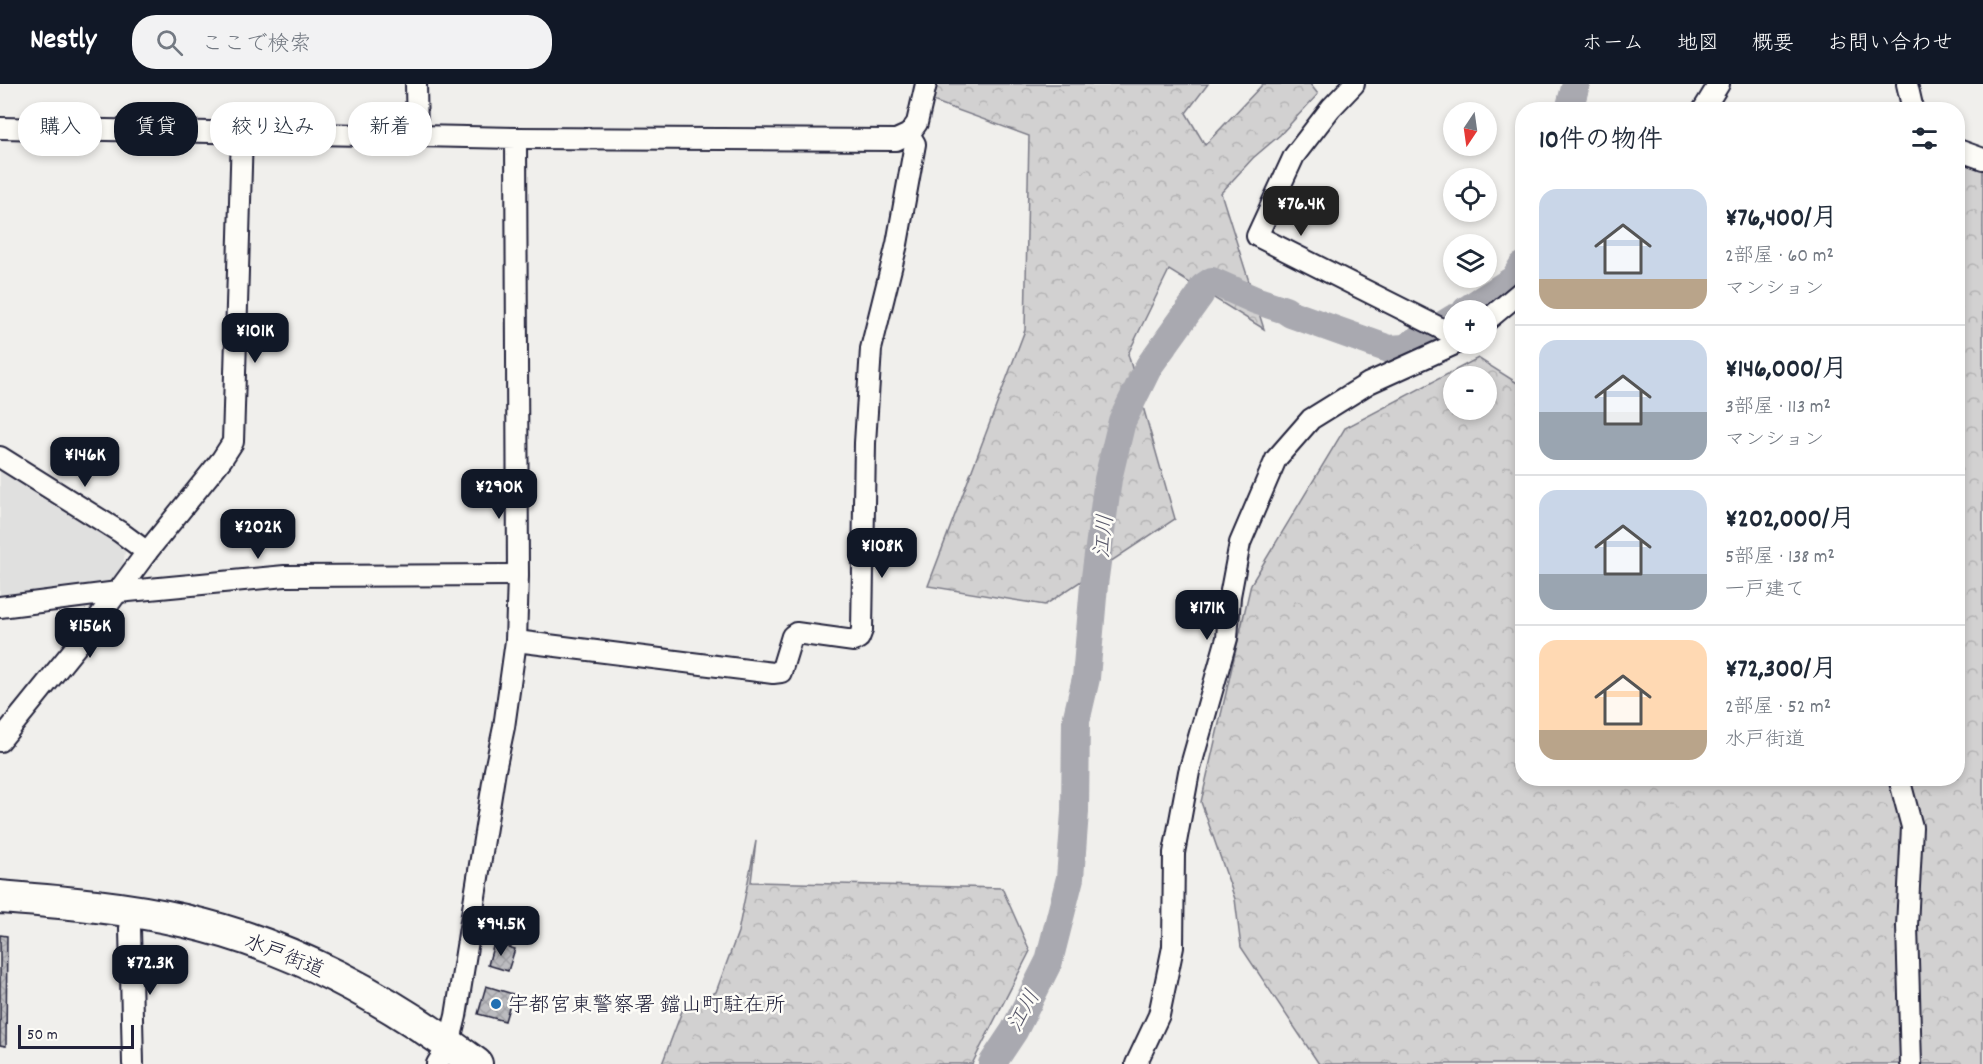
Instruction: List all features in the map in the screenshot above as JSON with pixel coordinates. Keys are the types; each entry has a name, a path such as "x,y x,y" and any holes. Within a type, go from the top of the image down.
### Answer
{"highway":[{"name":"水戸街道","path":"0,897 129,911 183,921 249,939 318,967 353,984 404,1014 441,1059"},
{"name":"水戸街道","path":"0,915 130,928 208,946 314,984 389,1026 441,1059 476,1064"}],"street":[{"path":"416,84 416,102"},
{"path":"432,136 896,140 909,134 917,123 926,84"},
{"path":"1354,84 1331,108 1294,156 1257,236 1443,329"},
{"path":"1708,102 1719,84"},
{"path":"1907,84 1911,102"},
{"path":"0,128 210,132"},
{"path":"516,641 773,673 781,672 792,636 796,633 854,641 859,638 862,630 865,443 872,349 897,244 915,144 909,134"},
{"path":"441,1059 456,1016 516,641 518,575 516,138"},
{"path":"1965,153 1983,159"},
{"path":"0,741 233,442 241,156"},
{"path":"1497,312 1515,297"},
{"path":"1136,1064 1160,1015 1173,947 1174,853 1190,772 1227,638 1230,596 1240,543 1276,459 1311,419 1369,382 1443,349"},
{"path":"0,457 120,532 147,552"},
{"path":"0,607 118,592 285,576 518,575"},
{"path":"1901,786 1912,827 1907,926 1911,1064"},
{"path":"130,928 133,1064"}],"shaded area":[{"path":"0,464 117,538 125,551 123,568 106,590 0,598"}],"green space":[{"path":"934,84 1208,84 1186,113 1205,145 1263,84 1310,84 1318,94 1221,193 1264,329 1169,270 1128,354 1175,519 1045,605 928,586 1025,330 1029,136 930,100"},
{"path":"1965,143 1983,150 1983,1064 1319,1064 1241,947 1235,899 1201,802 1251,584 1345,428 1443,376 1443,420 1497,420 1497,370 1515,382 1515,786 1965,786"},
{"path":"1478,358 1491,366 1463,366"},
{"path":"756,841 751,882 1002,888 1030,951 972,1064 662,1064 682,1011 716,992 738,932"}],"building":[{"path":"0,935 7,936 6,1046 0,1045"},
{"path":"494,943 515,949 508,971 488,965"},
{"name":"宇都宮東警察署 鐺山町駐在所","path":"486,986 513,994 505,1021 478,1014"}],"waterway":[{"name":"江川","path":"1571,102 1576,84"},
{"name":"江川","path":"1481,300 1515,277"},
{"name":"江川","path":"992,1064 1014,1031 1049,961 1070,878 1075,812 1076,721 1086,678 1094,585 1108,479 1122,421 1149,366 1200,295 1203,287 1212,281 1291,314 1389,349 1405,348 1443,325"}],"place":[{"name":"宇都宮東警察署 鐺山町駐在所","path":"496,1004"}]}
